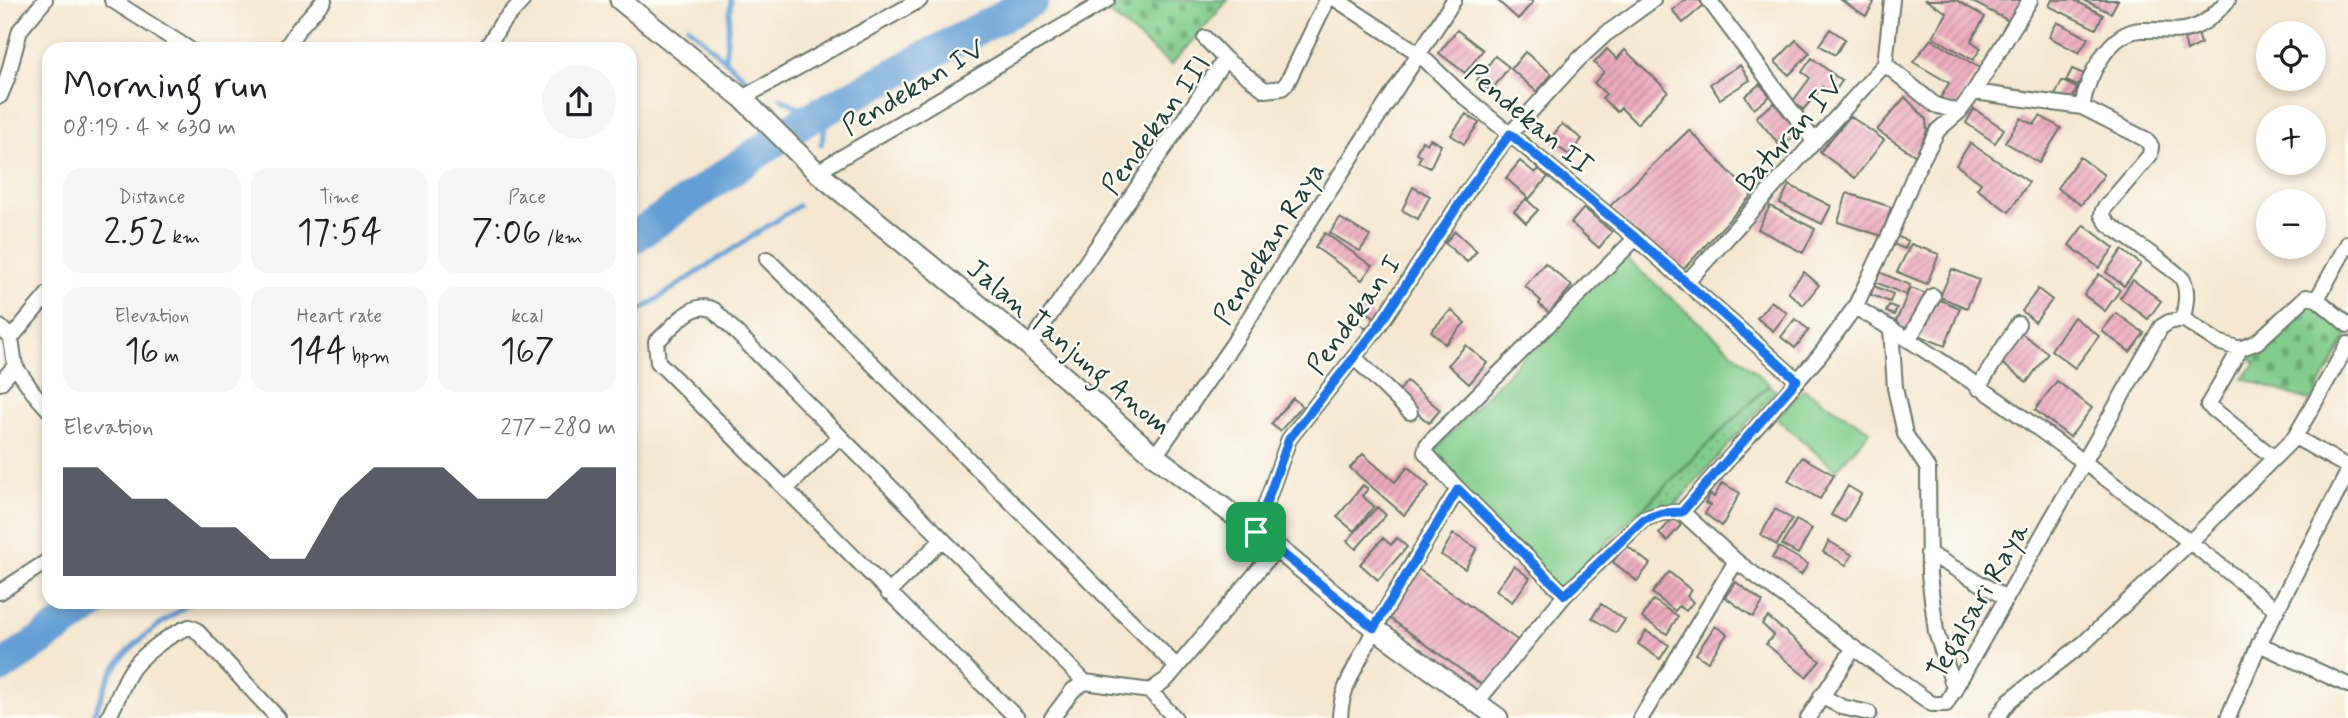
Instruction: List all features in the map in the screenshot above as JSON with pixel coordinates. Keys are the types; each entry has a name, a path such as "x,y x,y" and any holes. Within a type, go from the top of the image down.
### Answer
{"main road":[{"name":"Jalan Tanjung Anom","path":"620,0 742,98 810,166 1029,346 1155,456 1277,548 1374,628 1498,718"}],"street":[{"path":"0,96 20,30 45,0"},
{"path":"112,0 178,42"},
{"path":"290,42 324,0"},
{"path":"490,42 500,24 523,0"},
{"path":"742,98 920,0"},
{"name":"Pendekan IV","path":"810,166 1107,0"},
{"name":"Pendekan III","path":"1029,346 1225,60 1265,90 1282,88 1287,83 1327,0"},
{"name":"Pendekan II","path":"1337,0 1418,53 1461,94 1636,238 1797,380"},
{"name":"Pendekan Raya","path":"1155,456 1233,344 1454,0"},
{"name":"Pendekan I","path":"1256,532 1289,439 1378,327 1467,192 1510,134 1606,34 1653,0"},
{"path":"1709,0 1814,141"},
{"path":"1892,0 1885,64 1935,105 1958,112"},
{"path":"1682,512 1820,355 1855,307 1891,232 1916,171 1938,130 1958,112 1974,92 2031,0"},
{"path":"2082,107 2094,73 2109,48 2121,36 2137,30 2174,32 2196,27 2216,13 2228,0"},
{"path":"1205,38 1225,60"},
{"name":"Baturan IV","path":"1686,283 1885,64"},
{"path":"1974,92 2082,107 2145,139 2151,146 2150,155 2103,210 2102,215 2108,224 2183,278 2186,289 2183,319 2218,342 2241,349"},
{"path":"1935,105 1938,130"},
{"path":"1565,595 1458,489 1425,452 1427,445 1636,238"},
{"path":"2317,299 2348,243"},
{"path":"768,260 1177,667"},
{"path":"1909,340 1933,296"},
{"path":"2274,458 2208,405 2241,349 2257,342 2306,298 2317,299 2348,325"},
{"path":"11,338 42,301"},
{"path":"1017,718 658,362 656,342 694,307 705,306 714,310 1084,682 1150,691 1175,718"},
{"path":"1855,307 1909,340 2084,462 2277,610"},
{"name":"Tegalsari Raya","path":"1854,648 1932,704 1946,704 2161,327 2183,319"},
{"path":"1978,388 2018,324"},
{"path":"0,327 11,338 15,366 42,402"},
{"path":"1891,328 1895,388 1905,434 1928,469 1928,575 1936,632 1955,691"},
{"path":"1997,718 2010,699 2084,643 2190,542 2295,436 2348,344"},
{"path":"1355,358 1410,412"},
{"path":"0,383 15,366"},
{"path":"2228,718 2259,644 2348,470 2295,436"},
{"path":"787,488 839,437"},
{"path":"1340,718 1346,685 1374,628 1458,489"},
{"path":"1476,704 1565,595 1644,519 1662,513 1682,512 1735,561 1854,648 1808,718"},
{"path":"888,593 942,540"},
{"path":"1150,691 1167,679 1277,548"},
{"path":"1928,553 2006,598"},
{"path":"1641,718 1735,561"},
{"path":"0,593 42,565"},
{"path":"108,718 130,673 142,657 189,627 195,629 278,718"},
{"path":"2259,644 2348,685"},
{"path":"1056,717 1073,690 1084,682"},
{"path":"1821,696 1855,712 1869,713"}],"green space":[{"path":"1128,0 1228,0 1171,65 1108,12"},
{"path":"1621,254 1769,384 1558,591 1424,461"},
{"path":"2315,303 2348,332 2348,335 2311,401 2243,378 2256,363 2246,355 2304,305"},
{"path":"1769,385 1776,391 1676,504 1639,513"},
{"path":"1804,389 1870,431 1836,470 1776,418"}],"building":[{"path":"1497,0 1530,0 1533,2 1518,19"},
{"path":"1684,0 1699,0 1704,5 1683,23 1672,10"},
{"path":"1841,0 1868,0 1874,3 1866,16"},
{"path":"1926,0 1956,0 1985,17 1971,41 1981,48 1973,60 1933,37 1947,13"},
{"path":"1969,0 2025,0 2011,22"},
{"path":"2052,0 2074,0 2103,15 2096,29 2049,6"},
{"path":"2083,0 2118,0 2111,13"},
{"path":"2057,22 2088,38 2079,53 2049,37"},
{"path":"1830,29 1845,39 1835,55 1819,45"},
{"path":"1457,30 1483,50 1465,73 1439,53"},
{"path":"2198,33 2201,44 2187,51 2184,39"},
{"path":"1931,39 1980,68 1954,108 1940,99 1949,83 1913,62"},
{"path":"1796,40 1810,53 1789,75 1775,62"},
{"path":"1607,49 1617,59 1625,50 1668,91 1637,124 1621,108 1617,112 1602,98 1606,94 1594,83 1604,72 1594,63"},
{"path":"1525,52 1552,74 1537,92 1511,69"},
{"path":"1495,56 1509,67 1491,91 1477,80"},
{"path":"1812,58 1842,81 1832,95 1822,87 1803,110 1793,101 1810,78 1802,72"},
{"path":"1740,65 1750,80 1720,99 1710,84"},
{"path":"2072,69 2084,74 2078,86 2066,81"},
{"path":"2062,81 2077,88 2070,104 2055,95"},
{"path":"1760,84 1770,96 1754,109 1745,96"},
{"path":"1905,97 1926,119 1927,131 1916,156 1877,130"},
{"path":"1774,103 1799,133 1781,147 1756,117"},
{"path":"1974,109 2004,129 1995,143 1966,123"},
{"path":"1466,114 1479,123 1464,144 1451,135"},
{"path":"1850,116 1884,140 1855,178 1820,152"},
{"path":"2040,116 2061,128 2039,163 2005,142 2021,118 2034,125"},
{"path":"1562,124 1582,139 1569,155 1549,140"},
{"path":"1689,130 1752,195 1679,274 1609,207"},
{"path":"1430,139 1441,145 1430,168 1418,162 1421,156 1416,153 1422,141 1427,144"},
{"path":"1970,143 2029,182 2009,212 1977,189 1981,183 1956,165"},
{"path":"2080,157 2104,175 2081,205 2057,188"},
{"path":"1520,161 1535,173 1539,169 1548,177 1529,199 1506,178"},
{"path":"1789,185 1831,206 1822,224 1780,203"},
{"path":"1413,187 1430,196 1418,219 1402,210"},
{"path":"1847,193 1891,207 1882,236 1838,222"},
{"path":"1526,199 1538,210 1526,223 1514,211"},
{"path":"1770,206 1815,229 1803,253 1758,229"},
{"path":"1584,208 1612,232 1599,248 1571,223"},
{"path":"1340,218 1370,236 1360,251 1330,233"},
{"path":"2084,225 2114,248 2099,268 2069,245"},
{"path":"1455,231 1477,251 1467,262 1445,243"},
{"path":"1325,233 1372,266 1362,280 1315,247"},
{"path":"1896,236 1908,241 1905,249 1893,244"},
{"path":"1911,244 1939,254 1927,284 1897,272"},
{"path":"2122,250 2141,264 2124,286 2106,272"},
{"path":"1545,263 1572,286 1549,313 1525,286"},
{"path":"1952,269 1979,280 1967,308 1940,297"},
{"path":"1804,272 1819,285 1803,305 1788,292"},
{"path":"1879,272 1910,285 1906,295 1875,282"},
{"path":"2099,274 2120,290 2105,311 2084,295"},
{"path":"2133,280 2161,301 2148,319 2120,298"},
{"path":"1874,286 1893,294 1890,302 1871,295"},
{"path":"1910,288 1927,294 1913,331 1895,324"},
{"path":"2038,289 2052,300 2035,322 2022,311"},
{"path":"1933,297 1960,308 1945,346 1918,335"},
{"path":"1771,301 1787,313 1773,331 1757,318"},
{"path":"1889,305 1897,308 1894,315 1886,312"},
{"path":"1363,308 1375,318 1366,329 1354,318"},
{"path":"1451,310 1465,323 1445,344 1431,331"},
{"path":"2116,313 2144,333 2130,352 2102,331"},
{"path":"2074,317 2099,336 2075,368 2051,350"},
{"path":"1795,319 1809,330 1795,348 1781,337"},
{"path":"2017,330 2048,353 2027,382 1996,359"},
{"path":"1466,345 1487,363 1469,384 1448,365"},
{"path":"1407,381 1440,410 1429,423 1396,395"},
{"path":"2057,381 2092,408 2070,437 2035,410"},
{"path":"1293,398 1302,406 1280,431 1271,424"},
{"path":"1363,454 1395,482 1408,467 1429,486 1404,515 1350,468"},
{"path":"1802,457 1834,475 1820,499 1788,481"},
{"path":"1722,483 1740,493 1722,526 1705,514 1710,505 1705,503 1710,494 1714,497"},
{"path":"1363,485 1368,489 1362,496 1374,506 1354,531 1337,517"},
{"path":"1848,486 1861,494 1845,522 1831,515"},
{"path":"1377,507 1386,515 1356,549 1347,541"},
{"path":"1775,509 1792,519 1777,545 1761,535"},
{"path":"1673,518 1681,525 1667,541 1659,534"},
{"path":"1796,520 1812,529 1798,554 1782,545"},
{"path":"1453,534 1477,548 1465,569 1441,555"},
{"path":"1383,538 1391,545 1397,538 1407,547 1378,580 1360,564"},
{"path":"1829,541 1852,555 1846,565 1823,552"},
{"path":"1626,545 1650,564 1637,581 1613,562"},
{"path":"1779,547 1808,564 1801,575 1772,558"},
{"path":"1514,566 1530,578 1512,602 1496,590"},
{"path":"1418,569 1520,642 1485,687 1384,614"},
{"path":"1669,572 1691,590 1687,596 1693,602 1686,611 1679,606 1675,611 1652,593"},
{"path":"1736,582 1763,602 1753,617 1725,597"},
{"path":"1653,600 1678,616 1667,634 1642,618"},
{"path":"1601,604 1625,620 1616,633 1592,618"},
{"path":"1768,617 1820,661 1806,677 1766,644 1774,635 1762,624"},
{"path":"1715,626 1727,634 1708,662 1696,654"},
{"path":"1646,631 1669,645 1660,659 1638,644"}],"waterway":[{"path":"725,60 731,0"},
{"path":"637,235 801,123 1033,0"},
{"path":"688,26 747,80"},
{"path":"781,98 814,116"},
{"path":"821,145 829,108"},
{"path":"637,312 798,206"},
{"path":"0,668 87,609"},
{"path":"91,718 111,675 130,649 182,609"}],"route":[{"path":"1510,134 1636,238 1797,380 1682,512 1662,513 1644,519 1565,595 1458,489 1374,628 1256,532 1289,439 1378,327 1467,192 1510,134"}]}
